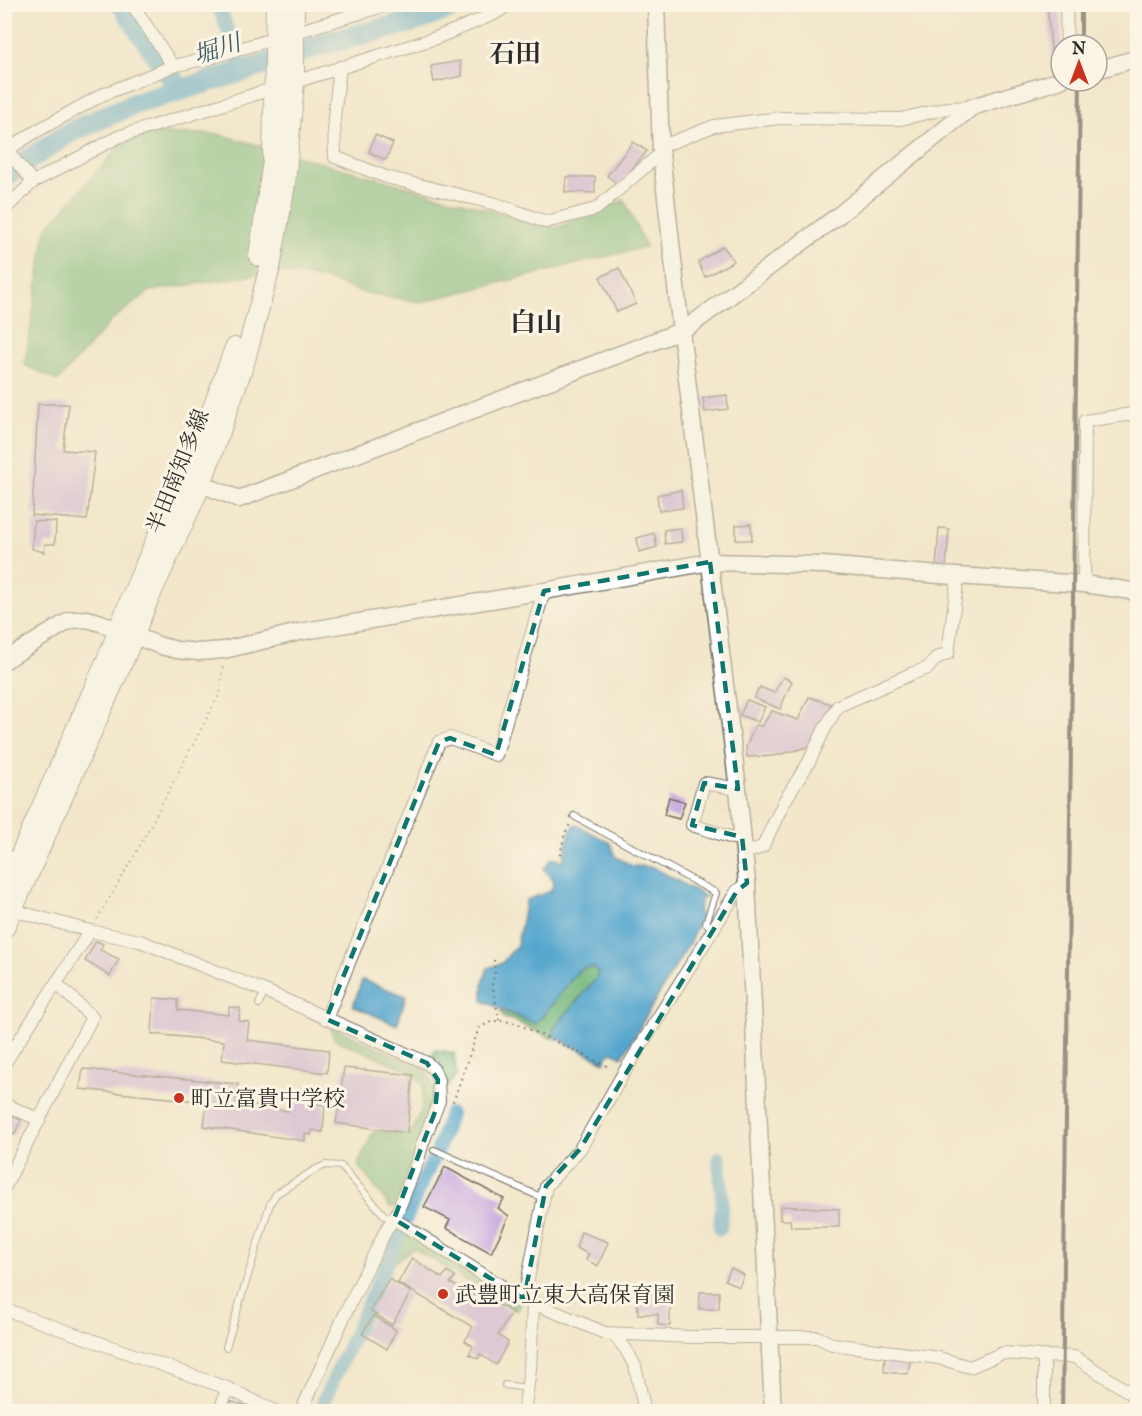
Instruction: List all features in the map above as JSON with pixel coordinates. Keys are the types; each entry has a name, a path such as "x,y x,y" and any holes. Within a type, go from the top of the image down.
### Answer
{"main road":[{"name":"半田南知多線","path":"7,910 127,633 147,602 201,484 241,373 270,267 289,150 276,4"},
{"name":"半田南知多線","path":"278,37 294,4"},
{"name":"半田南知多線","path":"127,633 132,596 213,408 244,318 255,273 269,194 284,86"}],"street":[{"path":"132,4 172,67"},
{"path":"33,182 6,149 120,87 172,67 210,58 390,4"},
{"path":"4,210 33,182 118,137 436,38 494,14 510,4"},
{"path":"656,4 661,150 738,789 747,883 773,1412"},
{"path":"1066,4 1067,33"},
{"path":"1109,66 1137,58"},
{"path":"340,67 334,117 335,156 386,177 496,204 546,222 596,209 661,150 714,126 780,118 901,119 948,108 972,107 1049,84"},
{"path":"201,484 239,499 681,331 839,215 972,107"},
{"path":"1084,584 1085,421 1137,413"},
{"path":"4,661 70,620 87,619 101,623 177,651 224,650 299,632 710,562 823,565 1084,584 1137,592"},
{"path":"738,789 704,783 692,825 733,838 755,850 763,846 784,802 809,762 838,706 928,668 936,658 948,653 958,576"},
{"path":"326,1019 439,742 450,738 496,754 544,591"},
{"path":"524,1412 530,1369 528,1301 546,1186 580,1149 623,1074 713,929 737,891 747,883"},
{"path":"7,910 90,931 140,940 265,991 427,1063 434,1070 438,1080 439,1101 418,1160 394,1219 386,1230 347,1310 301,1412"},
{"path":"4,1064 90,931"},
{"path":"5,1188 92,1017 56,983"},
{"path":"4,1104 40,1120"},
{"path":"394,1219 528,1301 605,1333 692,1338 817,1337 832,1344 939,1358 970,1367 1003,1353 1075,1357 1137,1398"},
{"path":"4,1309 227,1388 277,1412"},
{"path":"613,1334 625,1348 635,1366 645,1412"},
{"path":"1041,1356 1044,1364 1044,1412"},
{"path":"219,1412 227,1388"}],"lane":[{"path":"573,816 716,893 706,924 713,929"},
{"path":"259,1004 265,991"},
{"path":"434,1150 544,1199"},
{"path":"226,1347 270,1204 276,1194 316,1169 326,1165 341,1166 385,1216 394,1219"},
{"path":"505,1385 527,1388"}],"path":[{"path":"90,931 135,855 220,693 224,650"},
{"path":"560,855 565,833 573,816"},
{"path":"494,960 495,974 492,983 499,1020"},
{"path":"450,1108 479,1028 499,1020 516,1023 623,1074"}],"highlighted area":[{"path":"710,562 738,789 704,783 692,825 742,837 747,883 737,891 580,1149 546,1186 524,1299 394,1219 435,1112 438,1080 427,1063 326,1019 439,742 450,738 496,755 544,591"}],"green space":[{"path":"131,133 218,134 556,228 624,200 646,247 421,302 365,293 320,278 275,272 150,291 112,320 58,381 25,365 46,229"},
{"path":"593,967 598,971 596,979 554,1028 553,1039 504,1018 501,1011 536,1024 580,969"},
{"path":"330,1026 426,1069 433,1085 431,1111 395,1207 390,1207 358,1165 373,1132 412,1132 422,1107 423,1084 408,1070 334,1039"},
{"path":"436,1050 454,1053 457,1075 446,1088 442,1070 430,1057"},
{"path":"406,1232 520,1304 517,1311 413,1248 390,1267"}],"water":[{"path":"575,824 610,843 616,857 632,866 653,867 706,897 701,899 698,911 701,916 690,942 622,1057 613,1052 608,1054 605,1062 554,1037 554,1028 596,979 598,972 593,967 580,969 536,1024 483,1001 483,982 488,968 502,963 517,945 526,900 551,891 554,881 544,869 552,858 563,861 570,832"},
{"path":"362,980 406,996 397,1025 353,1006"}],"building":[{"path":"1047,4 1060,4 1061,33 1050,33"},
{"path":"460,61 462,76 434,82 431,66"},
{"path":"375,135 393,143 386,160 369,152"},
{"path":"633,142 647,151 619,185 607,176"},
{"path":"566,177 595,177 595,193 565,192"},
{"path":"723,246 734,261 705,277 698,262"},
{"path":"619,268 636,304 617,312 600,277"},
{"path":"727,395 728,409 705,412 703,398"},
{"path":"38,404 69,404 63,450 95,452 87,520 32,515"},
{"path":"681,490 683,508 659,511 657,495"},
{"path":"34,521 56,522 55,544 45,544 44,552 32,549"},
{"path":"751,524 752,540 736,540 736,525"},
{"path":"681,528 682,542 665,544 664,530"},
{"path":"939,528 949,529 946,568 936,568"},
{"path":"654,533 657,547 639,552 637,538"},
{"path":"783,677 792,681 780,709 754,698 760,687 774,693"},
{"path":"809,697 831,704 812,746 774,756 747,757 746,747 755,725 762,726 772,711 798,720"},
{"path":"747,700 765,707 758,722 740,715"},
{"path":"669,797 685,802 679,819 664,815"},
{"path":"96,941 103,944 100,950 119,959 110,976 85,961"},
{"path":"154,998 178,1000 178,1010 229,1015 229,1007 240,1008 239,1021 249,1022 247,1040 329,1050 327,1073 222,1060 224,1041 152,1034"},
{"path":"344,1068 413,1075 407,1133 336,1123"},
{"path":"83,1069 238,1084 236,1103 288,1111 291,1095 314,1098 314,1104 325,1105 323,1132 312,1130 311,1135 305,1134 305,1141 204,1126 207,1102 80,1089"},
{"path":"4,1113 21,1120 14,1135 4,1131"},
{"path":"445,1167 504,1199 498,1208 509,1216 491,1253 446,1228 450,1220 424,1207"},
{"path":"780,1206 839,1209 839,1227 791,1227 790,1220 780,1220"},
{"path":"581,1232 608,1242 598,1266 586,1260 589,1254 576,1248"},
{"path":"412,1258 442,1278 447,1272 455,1277 450,1283 473,1296 477,1289 484,1294 480,1301 485,1304 489,1299 512,1312 498,1335 508,1342 496,1365 480,1354 478,1359 469,1354 473,1346 465,1341 473,1327 398,1283"},
{"path":"731,1268 744,1275 739,1287 725,1280"},
{"path":"389,1279 411,1292 392,1325 370,1311"},
{"path":"700,1292 719,1292 719,1309 699,1309"},
{"path":"670,1293 670,1326 658,1325 658,1314 638,1314 637,1295"},
{"path":"373,1316 396,1330 387,1349 362,1334"},
{"path":"885,1354 911,1357 908,1374 884,1372"},
{"path":"229,1401 252,1407 251,1412 225,1412"}],"waterway":[{"path":"122,4 180,90"},
{"path":"218,4 243,72"},
{"name":"堀川","path":"4,176 70,132 134,104 263,65 316,46 419,20 460,4"},
{"path":"438,1150 450,1114"},
{"path":"719,1158 722,1197 720,1229"},
{"path":"406,1219 432,1161"},
{"path":"324,1400 401,1232"}],"railway":[{"path":"1081,4 1081,33"},
{"path":"1062,1412 1080,93"}],"place":[{"name":"町立富貴中学校","path":"179,1098"},
{"name":"武豊町立東大高保育園","path":"443,1294"}],"district":[{"name":"石田","path":"515,53"},
{"name":"白山","path":"536,322"}]}
